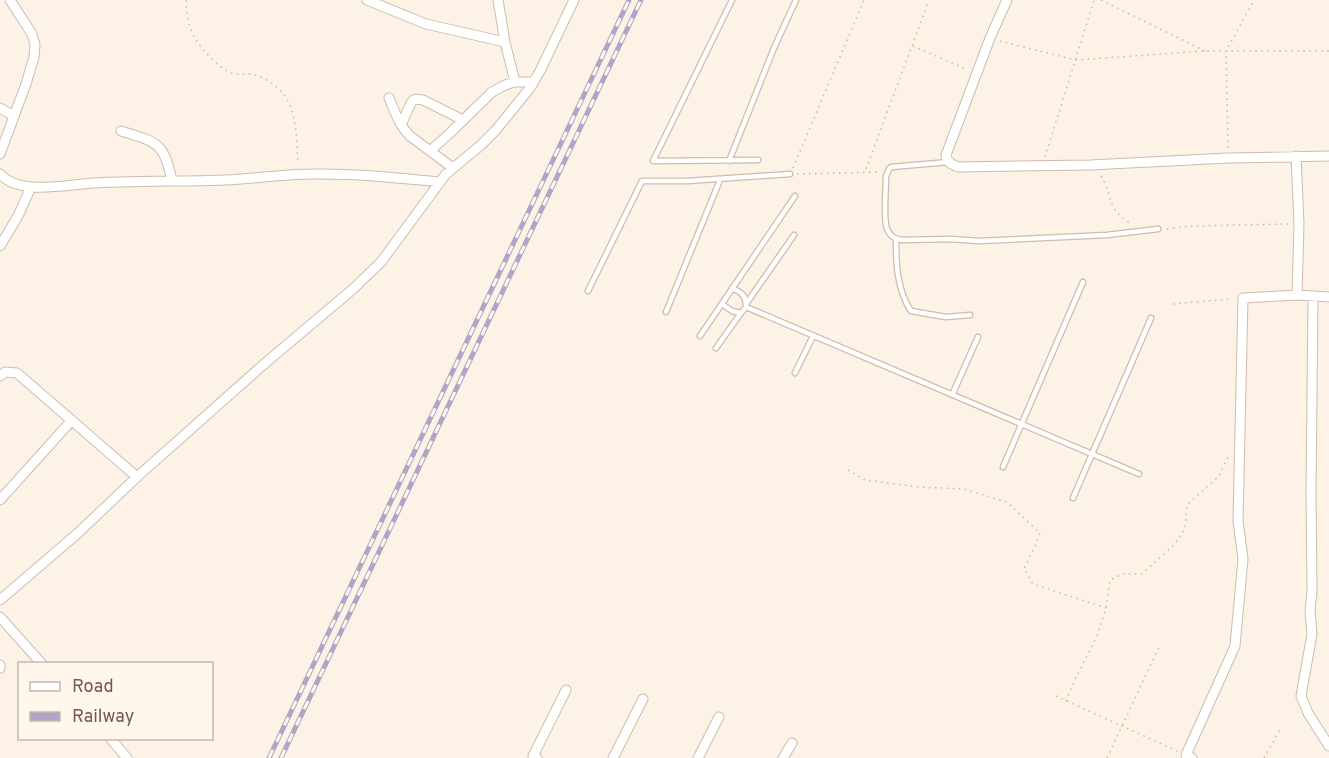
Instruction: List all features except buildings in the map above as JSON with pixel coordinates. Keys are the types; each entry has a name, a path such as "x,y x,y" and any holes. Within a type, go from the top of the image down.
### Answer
{"street":[{"path":"0,154 26,84 35,45 32,34 10,0"},
{"path":"367,0 426,24 505,42"},
{"path":"498,0 515,82"},
{"path":"1,598 78,533 137,477 381,262 446,174 489,138 530,88 574,0"},
{"path":"1007,0 990,38 946,155 949,162 958,166 1090,165 1228,158 1329,156"},
{"path":"430,151 492,92 515,82 533,82"},
{"path":"389,98 401,125 410,136 453,168"},
{"path":"401,125 411,103 416,99 423,100 463,120"},
{"path":"0,108 14,116"},
{"path":"121,130 156,144 167,159 172,180"},
{"path":"1296,156 1299,224 1296,295"},
{"path":"0,174 11,183 31,187 172,180 224,180 299,174 356,175 440,182"},
{"path":"0,246 18,216 31,187"},
{"path":"1189,757 1235,646 1243,559 1238,521 1243,298 1296,295 1329,297"},
{"path":"1313,297 1312,591 1310,611 1312,634 1301,696 1308,713 1329,746"},
{"path":"0,376 5,372 17,373 137,477"},
{"path":"0,500 72,420"},
{"path":"0,618 41,662"},
{"path":"537,758 533,756 566,690"},
{"path":"613,758 642,699"},
{"path":"698,758 718,717"},
{"path":"112,740 127,758"},
{"path":"783,758 792,742"}],"lane":[{"path":"732,0 653,162 758,160"},
{"path":"729,161 774,48 796,0"},
{"path":"949,162 891,167 887,172 886,227 890,236 896,239 978,241 1107,235 1158,229"},
{"path":"588,291 642,181 720,180 790,174"},
{"path":"666,312 720,180"},
{"path":"700,336 795,196"},
{"path":"716,348 794,235"},
{"path":"896,239 898,277 905,301 911,311 946,317 970,315"},
{"path":"1004,467 1083,282"},
{"path":"732,288 746,297 746,306"},
{"path":"722,304 732,311 741,313"},
{"path":"746,306 1139,474"},
{"path":"1073,498 1151,318"},
{"path":"795,373 813,336"},
{"path":"952,395 978,337"}],"path":[{"path":"186,0 187,18 191,31 199,46 213,60 229,72 256,75 267,80 284,94 292,110 295,123 299,174"},
{"path":"864,0 790,174 887,172"},
{"path":"866,169 929,0"},
{"path":"1042,165 1094,0"},
{"path":"1101,0 1205,51"},
{"path":"1228,158 1226,51 1254,0"},
{"path":"990,38 1075,60 1205,51 1329,51"},
{"path":"912,45 965,68 975,78"},
{"path":"1090,165 1101,175 1107,185 1109,199 1114,210 1135,226"},
{"path":"1158,229 1191,226 1299,224"},
{"path":"1173,304 1243,298"},
{"path":"1066,700 1098,636 1106,608 1110,580 1122,574 1142,574 1173,546 1185,529 1187,505 1218,477 1227,459 1239,444"},
{"path":"848,470 865,480 919,487 964,489 1007,502 1040,533 1024,569 1033,584 1106,608"},
{"path":"1107,758 1160,645"},
{"path":"1056,696 1189,757"},
{"path":"1264,758 1281,728"}],"railway":[{"path":"269,758 629,0"},
{"path":"281,758 641,0"}]}
